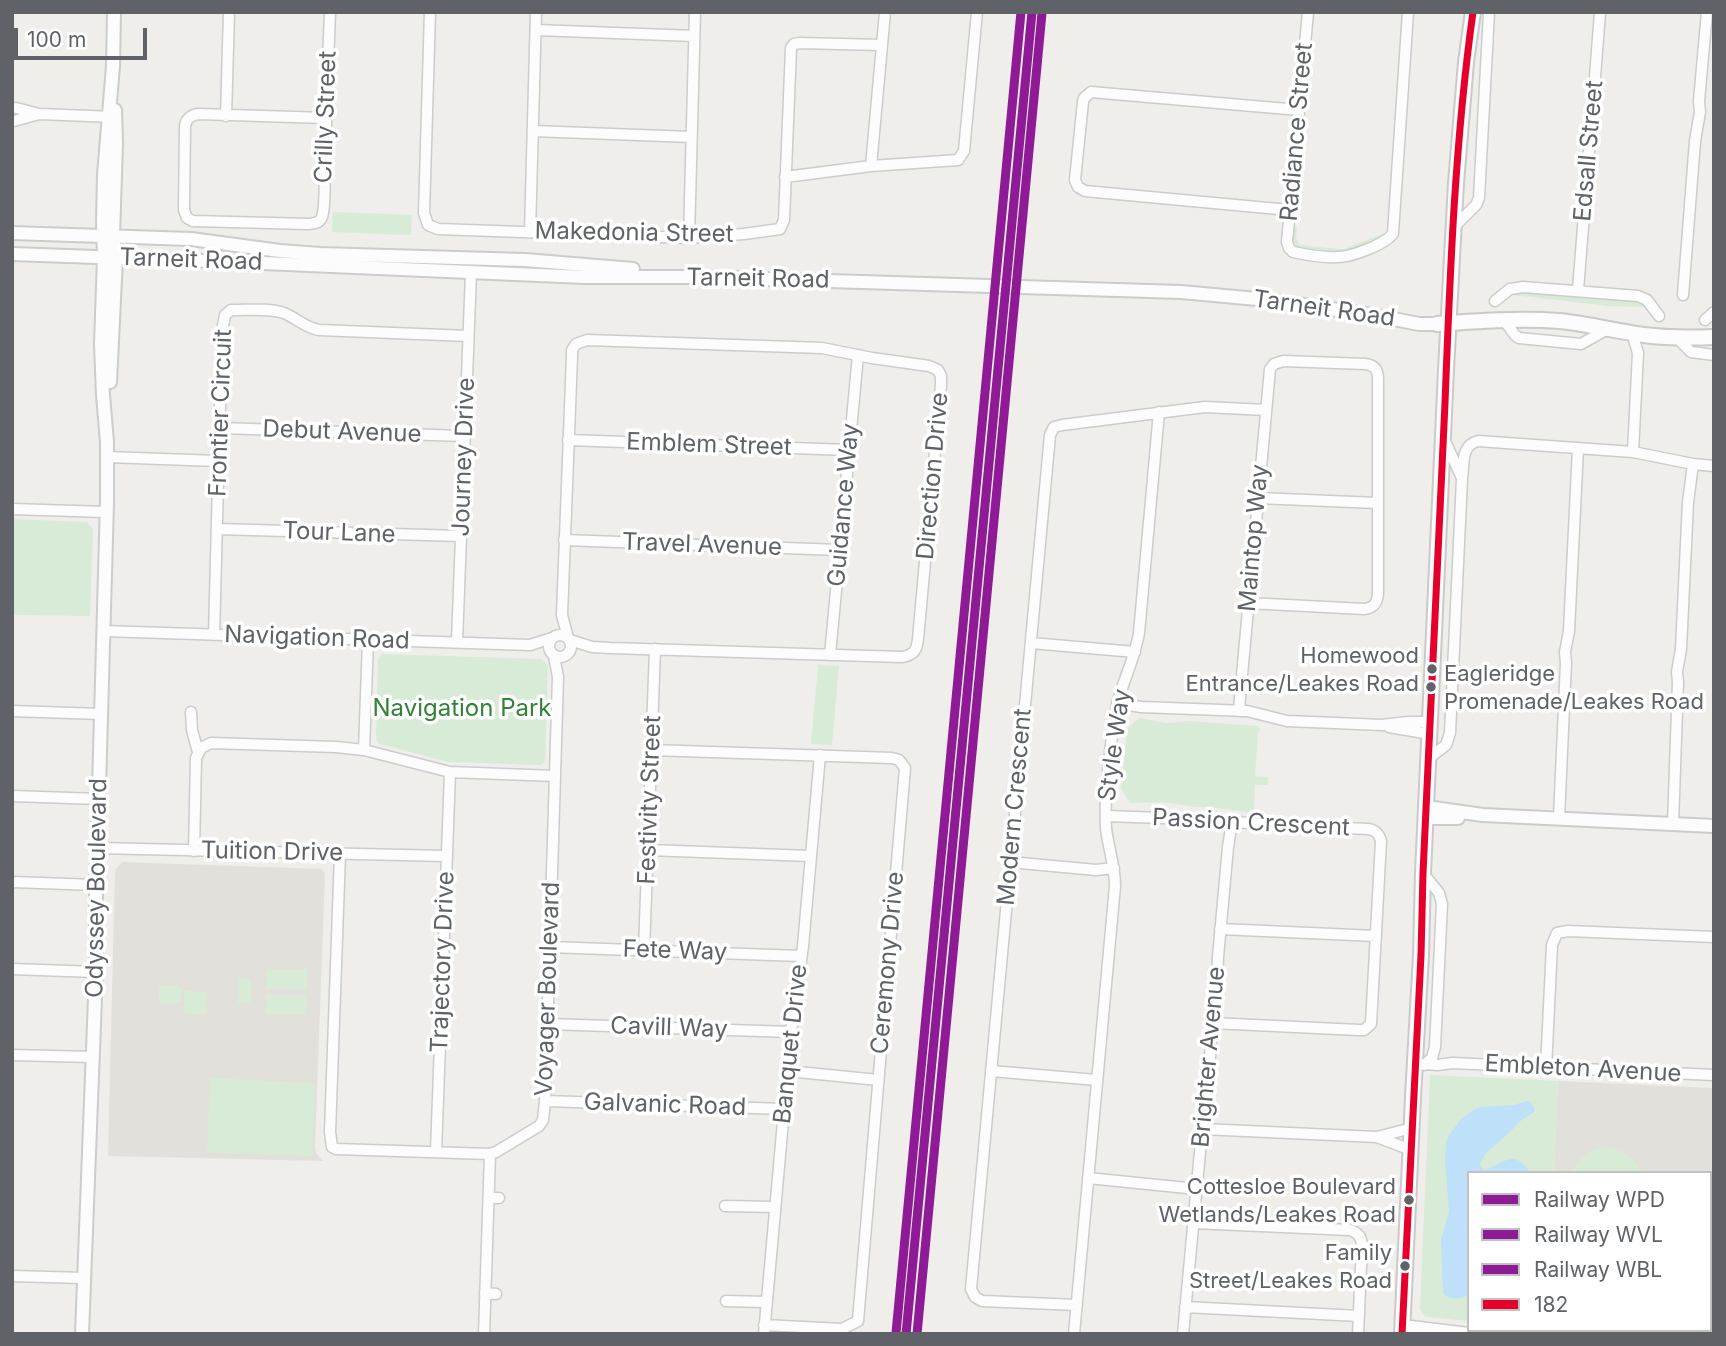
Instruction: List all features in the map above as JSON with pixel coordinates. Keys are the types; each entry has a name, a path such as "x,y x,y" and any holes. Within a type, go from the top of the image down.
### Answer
{"main road":[{"path":"1465,12 1466,62"},
{"path":"1403,1331 1412,1128 1420,1068 1423,873 1444,437 1443,323 1454,227 1466,62 1473,12"},
{"name":"Tarneit Road","path":"1443,323 1557,321 1647,336 1714,337"}],"street":[{"name":"Odyssey Boulevard","path":"82,1334 96,972 106,512 107,442 101,344 110,257 104,175 112,117 114,12"},
{"path":"229,12 226,116 326,118"},
{"name":"Crilly Street","path":"226,116 196,114 187,121 184,210 187,218 194,221 309,224 320,221 323,210 330,12"},
{"name":"Makedonia Street","path":"430,12 424,213 426,222 434,229 689,238 780,229 784,220 791,48 800,43 882,45"},
{"path":"530,232 536,12"},
{"path":"689,238 695,12"},
{"path":"870,166 885,12"},
{"path":"785,177 870,166 954,161 962,156 977,12"},
{"name":"Radiance Street","path":"1308,12 1287,239 1291,250 1298,253 1339,257 1388,240 1392,236 1395,224 1408,13"},
{"path":"1400,12 1408,13"},
{"path":"1454,227 1476,205 1479,198 1489,12"},
{"name":"Edsall Street","path":"1578,290 1600,12"},
{"path":"1683,295 1707,12"},
{"path":"536,30 694,36"},
{"path":"1289,210 1082,190 1076,180 1083,102 1087,94 1096,91 1299,110"},
{"path":"14,106 39,114 112,117"},
{"path":"13,122 17,115 14,106"},
{"path":"13,122 39,114"},
{"path":"533,131 691,137"},
{"path":"12,233 191,239 280,251 525,260 672,273 689,277"},
{"name":"Tarneit Road","path":"12,254 584,277 689,277 1181,292 1268,300 1419,324 1443,323"},
{"path":"362,255 404,261 464,262 468,264 471,272"},
{"path":"471,272 473,265 488,259"},
{"name":"Journey Drive","path":"457,642 471,272"},
{"path":"1495,301 1517,287 1578,290 1638,296 1647,300 1659,316"},
{"name":"Frontier Circuit","path":"214,635 225,315 231,310 276,311 305,326 325,331 468,336"},
{"path":"1705,320 1714,312"},
{"path":"1502,320 1519,338 1577,344 1588,341 1609,328"},
{"path":"1632,333 1638,353 1633,452"},
{"path":"1638,353 1647,336"},
{"name":"Tarneit Road","path":"1677,338 1691,352 1714,355"},
{"name":"Direction Drive","path":"569,440 572,350 576,344 587,340 822,348 938,370 941,376 917,647 914,653 902,657 830,655"},
{"name":"Guidance Way","path":"830,655 858,355"},
{"name":"Maintop Way","path":"1239,711 1270,372 1276,362 1365,364 1377,371 1377,503"},
{"name":"Modern Crescent","path":"1077,1305 982,1301 975,1297 971,1286 1051,432 1056,426 1062,425 1205,407 1266,410"},
{"name":"Style Way","path":"1074,1334 1114,895 1114,868 1106,817 1114,722 1122,684 1135,652 1139,633 1159,412"},
{"name":"Debut Avenue","path":"220,428 464,436"},
{"path":"1444,437 1462,479"},
{"path":"568,654 571,648 562,615 569,440"},
{"name":"Emblem Street","path":"569,440 849,450"},
{"path":"1429,758 1446,745 1450,733 1462,479 1468,446 1478,441 1633,452 1714,466"},
{"path":"1559,818 1565,652 1569,631 1578,448"},
{"path":"107,457 218,461"},
{"path":"1673,824 1678,682 1676,672 1681,649 1688,502 1693,464"},
{"path":"1248,603 1364,609 1373,607 1378,594 1377,503 1258,498"},
{"path":"12,509 106,512"},
{"name":"Tour Lane","path":"217,529 461,536"},
{"name":"Travel Avenue","path":"564,540 840,550"},
{"path":"562,615 548,646 553,655 563,657 592,647"},
{"name":"Navigation Road","path":"103,631 530,645 553,655"},
{"path":"553,637 563,635 592,647 830,655"},
{"name":"Navigation Road","path":"530,645 553,637"},
{"path":"364,750 368,640"},
{"path":"1031,643 1135,652"},
{"name":"Festivity Street","path":"645,950 655,649"},
{"name":"Voyager Boulevard","path":"558,677 568,654"},
{"name":"Voyager Boulevard","path":"490,1154 539,1126 543,1120 558,677 553,655"},
{"path":"1117,703 1257,712 1287,721 1382,725 1410,732 1430,728"},
{"path":"12,711 102,714"},
{"path":"191,712 191,730 198,752 194,851"},
{"path":"198,752 211,743 335,747 364,750 450,772 555,776"},
{"name":"Ceremony Drive","path":"651,750 892,758 899,760 905,768 858,1321 842,1329 764,1329"},
{"name":"Banquet Drive","path":"764,1329 820,755"},
{"name":"Trajectory Drive","path":"436,1152 450,772"},
{"path":"12,796 99,799"},
{"path":"1426,813 1457,818 1483,815 1714,825"},
{"name":"Passion Crescent","path":"1106,817 1368,829 1377,832 1381,841 1371,1024 1364,1030 1212,1023"},
{"name":"Brighter Avenue","path":"1183,1334 1232,822"},
{"name":"Tuition Drive","path":"97,848 446,856"},
{"path":"648,850 811,856"},
{"path":"340,854 330,1142 336,1149 490,1154 494,1198 491,1293 484,1334"},
{"path":"1010,862 1096,870 1114,868"},
{"path":"1420,1068 1432,1058 1435,1046 1442,904 1440,893 1423,873"},
{"path":"12,882 96,885"},
{"path":"1220,929 1376,936"},
{"path":"1546,1068 1552,945 1557,933 1568,931 1714,937"},
{"name":"Fete Way","path":"549,947 801,956"},
{"path":"12,969 96,972"},
{"name":"Cavill Way","path":"548,1024 791,1032"},
{"name":"Embleton Avenue","path":"1435,1046 1440,1056 1452,1063"},
{"path":"12,1055 92,1057"},
{"name":"Embleton Avenue","path":"1420,1068 1452,1063 1714,1075"},
{"path":"788,1071 878,1080"},
{"path":"991,1071 1097,1080"},
{"name":"Galvanic Road","path":"545,1101 784,1109"},
{"path":"1202,1129 1377,1137 1412,1128"},
{"path":"1377,1137 1411,1150"},
{"path":"1088,1178 1197,1189"},
{"path":"725,1206 775,1207"},
{"path":"1193,1223 1354,1231 1360,1236 1362,1244 1358,1334"},
{"path":"12,1276 84,1278"},
{"path":"726,1301 766,1302"},
{"path":"1185,1307 1359,1316"},
{"path":"1403,1331 1422,1334 1444,1331 1477,1334"}],"shaded area":[{"path":"122,862 322,869 325,873 315,1146 316,1153 323,1161 108,1156 115,870"},
{"path":"1558,1081 1714,1088 1714,1334 1594,1332 1712,1332 1712,1171 1554,1171"}],"green space":[{"path":"333,212 412,215 411,235 332,232"},
{"path":"1293,227 1297,227 1296,239 1300,245 1339,249 1387,234 1344,253 1297,247 1293,240"},
{"path":"1514,292 1641,300 1648,307 1608,306 1514,295"},
{"path":"12,519 87,522 93,529 90,616 12,615"},
{"name":"Navigation Park","path":"383,654 542,659 548,665 545,761 541,765 449,762 379,744 376,739 378,658"},
{"path":"818,665 839,666 832,745 811,744"},
{"path":"1139,718 1166,723 1189,721 1260,728 1255,776 1268,777 1268,785 1255,785 1254,813 1162,802 1130,803 1121,789 1127,729"},
{"path":"267,969 307,969 307,990 266,989"},
{"path":"239,978 251,980 251,1002 238,1003"},
{"path":"159,985 177,985 181,989 181,1002 159,1003"},
{"path":"184,991 207,992 206,1015 184,1014"},
{"path":"266,994 306,995 306,1015 266,1015"},
{"path":"1430,1075 1558,1081 1554,1171 1467,1171 1467,1321 1425,1317 1420,1309"},
{"path":"210,1078 315,1083 312,1156 207,1152"},
{"path":"1605,1147 1617,1150 1635,1162 1640,1171 1573,1171 1578,1163 1594,1150"}],"water":[{"path":"1526,1101 1535,1109 1487,1152 1480,1163 1485,1170 1514,1159 1525,1165 1529,1171 1467,1171 1467,1296 1452,1298 1443,1293 1441,1239 1449,1212 1446,1143 1460,1120 1479,1107 1514,1105"}],"rail line":[{"name":"WBL","path":"896,1333 1021,12"},
{"name":"WPD","path":"906,1334 1032,12"},
{"name":"WVL","path":"917,1334 1042,13"}],"transit line":[{"name":"182","path":"1402,1334 1451,256 1462,109 1473,12"}],"place":[{"name":"Homewood Entrance/Leakes Road","path":"1432,669"},
{"name":"Eagleridge Promenade/Leakes Road","path":"1431,687"},
{"name":"Cottesloe Boulevard Wetlands/Leakes Road","path":"1409,1200"},
{"name":"Family Street/Leakes Road","path":"1405,1266"}]}
